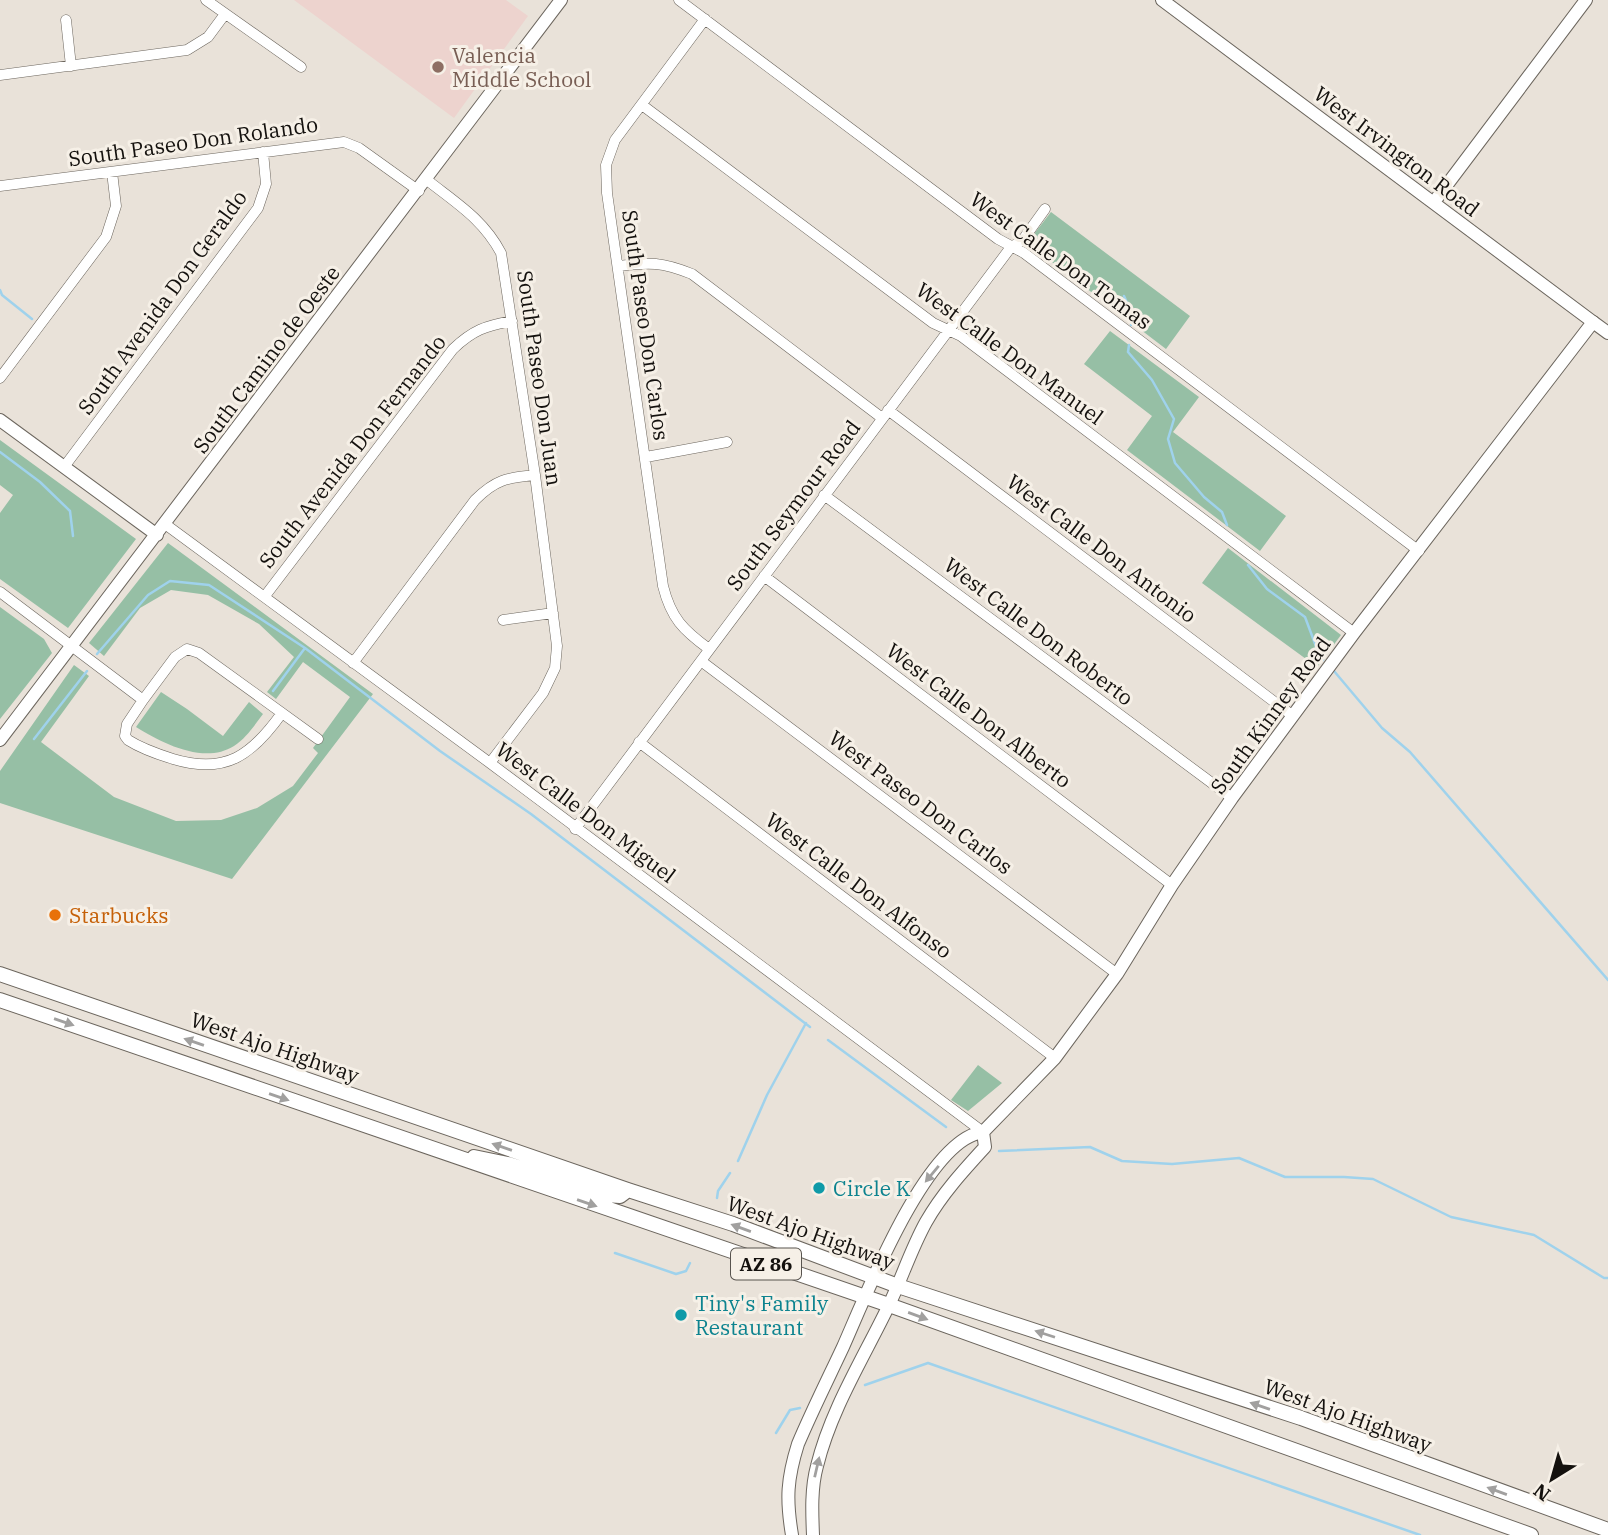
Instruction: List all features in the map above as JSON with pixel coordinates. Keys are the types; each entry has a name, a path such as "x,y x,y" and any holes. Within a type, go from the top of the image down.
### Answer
{"main road":[{"name":"South Camino de Oeste","path":"0,740 561,0"},
{"name":"West Irvington Road","path":"1162,0 1608,333"},
{"path":"1434,202 1586,0"},
{"name":"South Kinney Road","path":"792,1535 787,1502 791,1467 806,1425 864,1297 919,1189 960,1142 970,1134 983,1132 1055,1058 1117,974 1172,885 1232,798 1354,633 1593,321"},
{"path":"0,420 157,535"},
{"name":"West Ajo Highway","path":"0,974 628,1191 733,1224 898,1286 1301,1418 1608,1530"},
{"name":"West Ajo Highway","path":"0,1000 864,1297 1531,1535"},
{"name":"South Kinney Road","path":"813,1535 815,1478 824,1441 889,1306 924,1225 938,1202 985,1146 983,1132"},
{"path":"448,1155 491,1160 606,1195 621,1196 628,1191"}],"street":[{"path":"206,0 301,67"},
{"name":"West Calle Don Tomas","path":"679,0 987,231 1024,253 1419,551"},
{"path":"0,75 187,50 208,37 225,14"},
{"name":"South Paseo Don Carlos","path":"705,19 615,140 606,165 607,193 663,586 667,604 686,632 709,649"},
{"path":"66,20 71,66"},
{"name":"West Calle Don Manuel","path":"642,105 933,323 972,344 1354,633"},
{"name":"South Paseo Don Rolando","path":"0,187 344,142 423,185"},
{"name":"South Avenida Don Geraldo","path":"64,467 258,208 266,184 262,152"},
{"path":"0,378 106,237 116,206 112,172"},
{"name":"South Paseo Don Juan","path":"423,185 477,219 491,234 502,253 557,646 555,668 543,693 490,763"},
{"name":"South Seymour Road","path":"575,829 948,329 1011,247 1022,242 1045,209"},
{"name":"West Calle Don Antonio","path":"619,266 649,263 670,265 692,274 1293,716"},
{"name":"South Avenida Don Fernando","path":"265,596 453,349 469,334 486,326 512,321"},
{"path":"646,457 727,442"},
{"path":"353,663 489,485 503,479 535,475"},
{"name":"West Calle Don Roberto","path":"824,495 1232,798"},
{"name":"West Calle Don Miguel","path":"165,524 983,1132"},
{"name":"West Calle Don Alberto","path":"764,576 1172,885"},
{"path":"0,592 143,699"},
{"path":"503,620 553,613"},
{"path":"282,713 256,746 239,758 219,765 180,761 136,746 122,736 143,699 175,657 187,649 199,653 318,739"},
{"name":"West Paseo Don Carlos","path":"701,660 1117,974"},
{"name":"West Calle Don Alfonso","path":"639,742 1055,1058"}],"shaded area":[{"name":"Valencia Middle School","path":"294,0 506,0 528,16 454,118"}],"green space":[{"path":"1051,212 1190,316 1166,349 1027,243"},
{"path":"1110,331 1199,397 1173,432 1286,516 1260,551 1127,450 1152,416 1084,364"},
{"path":"0,440 136,539 68,628 0,579 0,513 13,495 0,485"},
{"path":"168,543 373,694 232,879 0,803 0,771 74,665 89,676 41,742 114,797 176,821 221,820 257,808 293,786 318,753 313,748 350,697 303,662 276,699 267,692 294,657 259,624 208,595 171,590 140,608 104,656 89,643"},
{"path":"1228,548 1341,635 1317,667 1202,583"},
{"path":"0,607 44,639 52,653 0,719"},
{"path":"161,692 223,736 249,702 263,714 246,736 234,746 210,753 183,750 136,727"},
{"path":"978,1065 1002,1083 968,1111 951,1100"}],"waterway":[{"path":"0,290 2,295 32,319"},
{"path":"1124,296 1133,316 1131,325"},
{"path":"1129,345 1128,352 1152,380 1174,419 1168,439 1175,463 1204,497 1222,512 1227,525"},
{"path":"0,452 40,482 70,511 73,536"},
{"path":"1248,565 1267,589 1305,617 1323,660"},
{"path":"97,654 148,595 170,581 209,585 305,648 440,751 531,814 810,1027"},
{"path":"273,691 305,648"},
{"path":"34,739 87,671"},
{"path":"1334,671 1382,728 1410,752 1608,980"},
{"path":"738,1161 767,1095 806,1023"},
{"path":"828,1040 946,1127"},
{"path":"999,1151 1090,1147 1122,1161 1172,1164 1239,1158 1285,1177 1373,1179 1451,1217 1534,1235 1608,1278"},
{"path":"717,1198 718,1191 730,1173"},
{"path":"615,1253 676,1274 686,1271 690,1263"},
{"path":"865,1385 928,1363 1420,1535"},
{"path":"776,1433 790,1410 800,1408"}],"place":[{"name":"Valencia Middle School","path":"438,67"},
{"name":"Starbucks","path":"55,915"},
{"name":"Circle K","path":"819,1188"},
{"name":"Tiny's Family Restaurant","path":"681,1315"}]}
